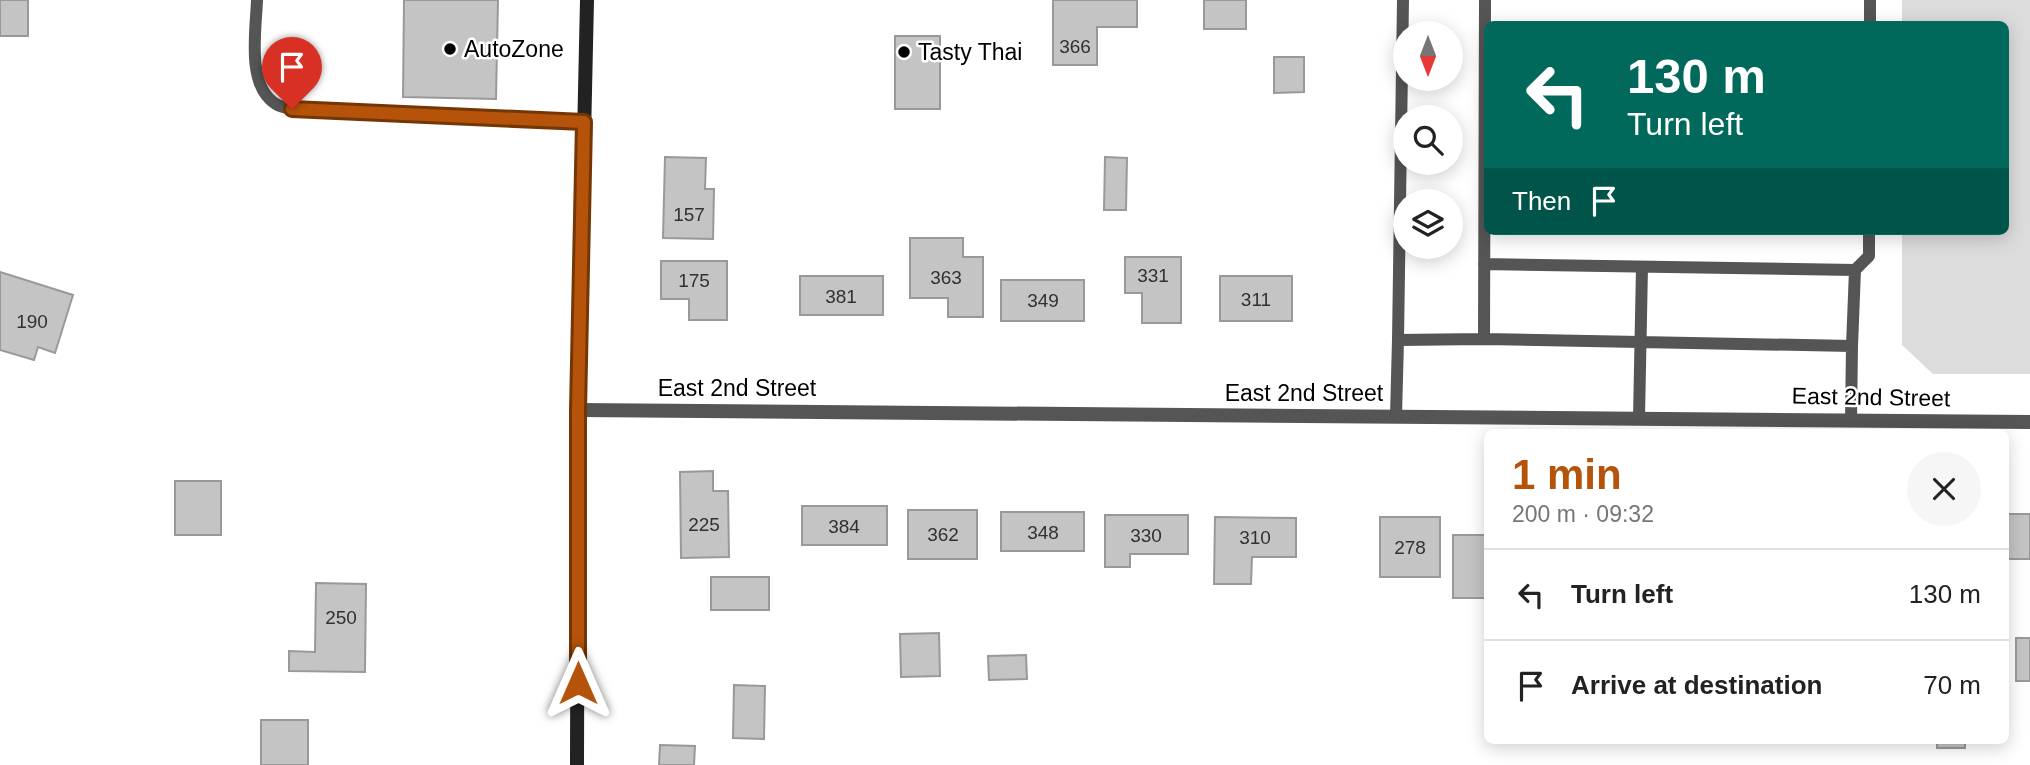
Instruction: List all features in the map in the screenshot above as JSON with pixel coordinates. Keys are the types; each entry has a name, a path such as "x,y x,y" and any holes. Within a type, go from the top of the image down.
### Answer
{"street":[{"path":"577,765 578,410 587,0"},
{"name":"East 2nd Street","path":"578,410 2030,422"}],"lane":[{"path":"257,0 255,73 266,93 276,104 292,109 584,122"},
{"path":"1396,416 1403,0"},
{"path":"1485,0 1485,21"},
{"path":"1870,0 1870,21"},
{"path":"1484,235 1484,339"},
{"path":"1851,419 1855,270 1869,256 1869,235"},
{"path":"1484,264 1855,270"},
{"path":"1639,418 1642,267"},
{"path":"1398,340 1484,339 1852,346"}],"shaded area":[{"path":"1902,0 2030,0 2030,374 1933,374 1902,345 1902,235 2009,235 2009,21 1902,21"}],"building":[{"path":"0,0 28,0 28,36 0,36"},
{"name":"AutoZone","path":"404,0 498,0 496,99 403,97"},
{"path":"1053,0 1137,0 1137,27 1097,27 1097,65 1053,65"},
{"path":"1204,0 1246,0 1246,29 1204,29"},
{"path":"895,36 940,36 940,109 895,109"},
{"path":"1274,57 1304,57 1304,92 1274,93"},
{"path":"665,157 706,158 705,189 714,189 713,239 663,238"},
{"path":"1105,157 1127,158 1126,210 1104,210"},
{"path":"910,238 963,238 963,257 983,257 983,317 948,317 948,298 910,298"},
{"path":"1125,257 1181,257 1181,323 1142,323 1142,293 1125,293"},
{"path":"661,261 727,261 727,320 689,320 689,299 661,299"},
{"path":"0,272 73,295 55,353 38,347 34,360 0,350"},
{"path":"800,276 883,276 883,315 800,315"},
{"path":"1220,276 1292,276 1292,321 1220,321"},
{"path":"1001,280 1084,280 1084,321 1001,321"},
{"path":"713,471 713,491 728,491 729,557 681,558 680,472"},
{"path":"175,481 221,481 221,535 175,535"},
{"path":"802,506 887,506 887,545 802,545"},
{"path":"908,510 977,510 977,559 908,559"},
{"path":"1001,512 1084,512 1084,551 1001,551"},
{"path":"2009,514 2030,514 2030,559 2009,559"},
{"path":"1105,515 1188,515 1188,554 1130,554 1130,567 1105,567"},
{"path":"1215,517 1296,518 1296,557 1252,557 1251,584 1214,584"},
{"path":"1380,517 1440,517 1440,577 1380,577"},
{"path":"1453,535 1484,535 1484,598 1453,598"},
{"path":"711,577 769,577 769,610 711,610"},
{"path":"316,583 366,584 365,672 289,671 289,651 315,652"},
{"path":"939,633 940,676 901,677 900,634"},
{"path":"2016,638 2030,638 2030,681 2016,681"},
{"path":"1026,655 1027,679 989,680 988,656"},
{"path":"734,685 765,686 764,739 733,738"},
{"path":"261,720 308,720 308,765 261,765"},
{"path":"1937,744 1965,744 1965,748 1937,748"},
{"path":"660,745 695,746 694,765 659,765"}],"place":[{"name":"AutoZone","path":"450,49"},
{"name":"Tasty Thai","path":"904,52"}],"route":[{"path":"292,109 584,122 578,410 578,683"}]}
